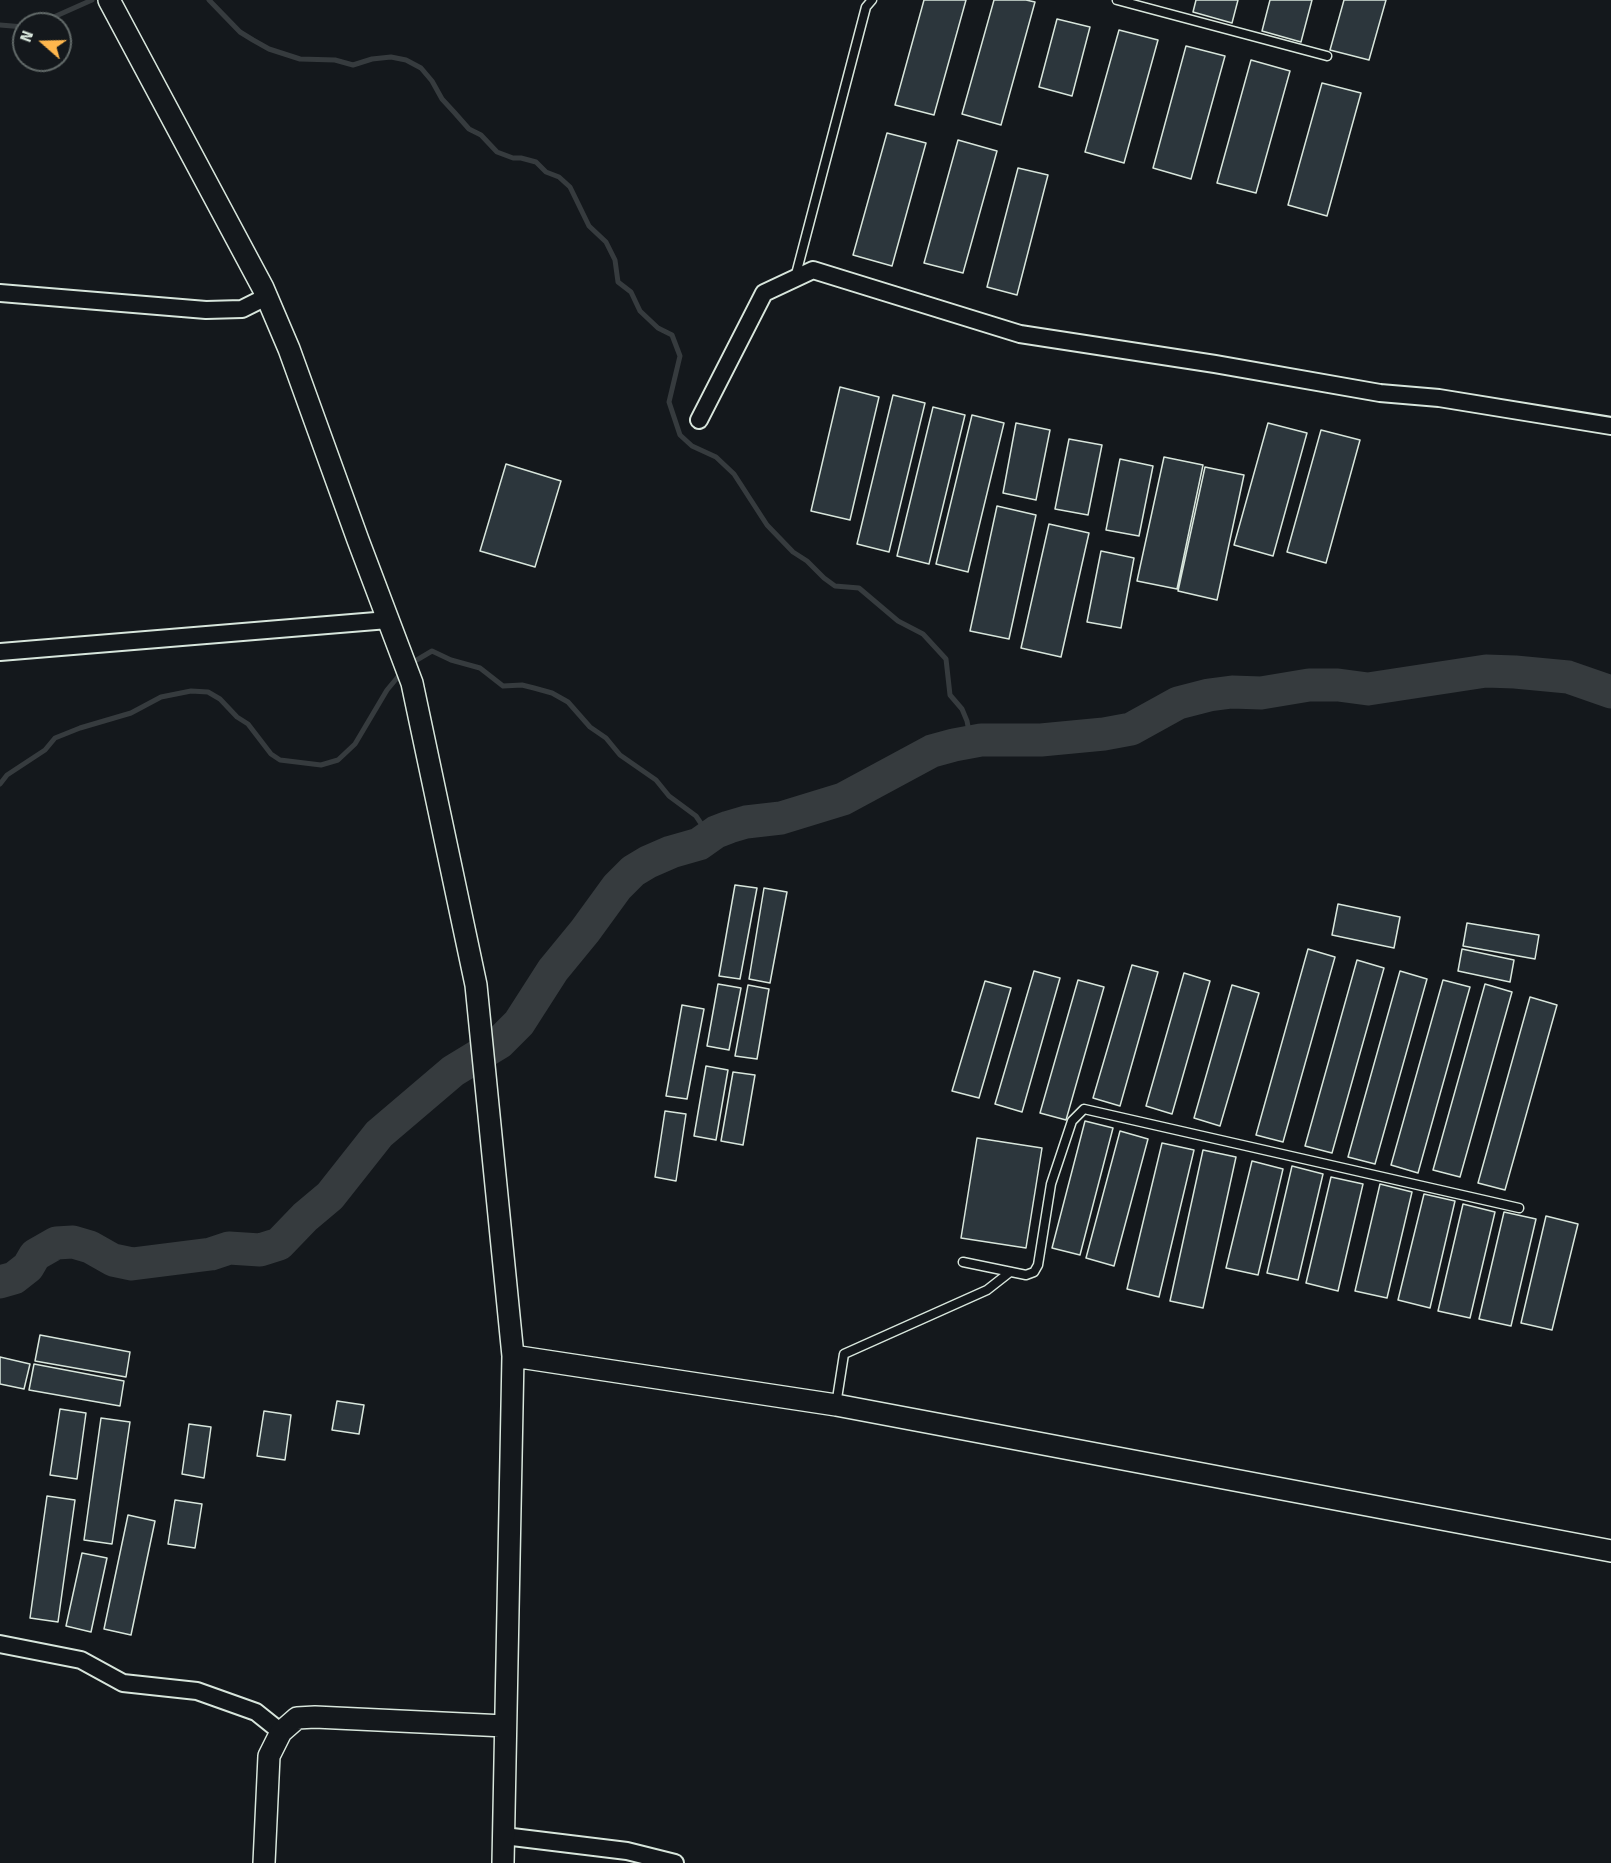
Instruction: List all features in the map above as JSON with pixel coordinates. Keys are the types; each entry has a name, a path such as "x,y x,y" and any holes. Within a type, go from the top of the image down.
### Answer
{"street":[{"path":"113,9 268,296 297,370 412,683 469,949 480,1018 484,1081 513,1356 503,1863"},
{"path":"699,420 764,293 813,270 1020,333 1380,393 1439,398 1611,426"},
{"path":"0,293 206,310 242,309 268,296"},
{"path":"0,652 388,620"},
{"path":"513,1356 836,1405 1611,1551"},
{"path":"0,1644 81,1660 123,1683 197,1691 256,1712 281,1732"},
{"path":"264,1863 269,1756 281,1732 297,1718 505,1726"},
{"path":"504,1836 627,1851 675,1863"}],"lane":[{"path":"795,278 866,8 872,0"},
{"path":"1117,0 1328,56"},
{"path":"963,1262 1026,1275 1034,1272 1038,1265 1051,1184 1072,1121 1084,1109 1519,1208"},
{"path":"836,1405 844,1354 987,1290 1010,1272"}],"building":[{"path":"924,0 966,0 934,115 895,105"},
{"path":"994,0 1035,2 1001,125 962,114"},
{"path":"1196,0 1238,0 1232,23 1193,12"},
{"path":"1270,0 1312,0 1301,42 1262,31"},
{"path":"1344,0 1386,0 1369,60 1330,50"},
{"path":"1057,19 1090,27 1072,96 1039,87"},
{"path":"1119,30 1158,40 1124,163 1085,152"},
{"path":"1186,46 1225,56 1191,179 1153,168"},
{"path":"1251,60 1290,71 1256,193 1217,183"},
{"path":"1322,83 1361,93 1327,216 1288,205"},
{"path":"887,133 926,143 892,266 853,255"},
{"path":"958,140 997,151 963,273 924,263"},
{"path":"1018,168 1048,175 1017,295 987,287"},
{"path":"840,387 879,397 850,520 811,511"},
{"path":"893,395 925,403 889,552 857,544"},
{"path":"933,407 965,415 929,564 897,556"},
{"path":"972,415 1004,423 968,572 936,564"},
{"path":"1016,423 1050,430 1036,500 1003,493"},
{"path":"1268,423 1307,433 1273,556 1234,545"},
{"path":"1321,430 1360,440 1326,563 1287,552"},
{"path":"1069,439 1102,445 1088,515 1055,509"},
{"path":"1164,457 1203,465 1177,589 1137,581"},
{"path":"1120,459 1153,466 1139,536 1106,530"},
{"path":"506,464 561,481 535,567 480,551"},
{"path":"1205,467 1244,475 1217,600 1178,591"},
{"path":"997,506 1036,515 1009,639 970,631"},
{"path":"1049,524 1089,533 1061,657 1021,648"},
{"path":"1101,551 1134,558 1121,628 1087,622"},
{"path":"735,885 757,888 740,979 719,976"},
{"path":"764,888 787,892 770,983 749,979"},
{"path":"1338,904 1400,917 1394,948 1332,935"},
{"path":"1467,923 1539,935 1535,959 1463,946"},
{"path":"1308,949 1335,957 1283,1142 1256,1135"},
{"path":"1462,949 1514,960 1510,982 1458,971"},
{"path":"1357,960 1384,968 1332,1153 1305,1146"},
{"path":"1132,965 1158,972 1120,1106 1093,1098"},
{"path":"1034,971 1060,978 1022,1112 995,1104"},
{"path":"1400,971 1427,979 1375,1164 1348,1157"},
{"path":"1184,973 1210,981 1172,1114 1146,1106"},
{"path":"1078,980 1104,987 1066,1120 1040,1113"},
{"path":"1443,980 1470,987 1418,1173 1391,1165"},
{"path":"985,981 1011,988 979,1098 952,1091"},
{"path":"718,984 741,988 729,1050 707,1046"},
{"path":"1485,984 1512,992 1460,1177 1433,1170"},
{"path":"748,985 769,989 757,1059 735,1056"},
{"path":"1232,985 1259,993 1220,1126 1194,1118"},
{"path":"1530,997 1557,1005 1505,1190 1478,1183"},
{"path":"682,1005 704,1009 687,1099 666,1096"},
{"path":"706,1066 728,1070 716,1140 694,1136"},
{"path":"733,1072 755,1075 743,1145 721,1141"},
{"path":"665,1111 686,1114 676,1181 655,1177"},
{"path":"1085,1121 1113,1128 1080,1255 1052,1248"},
{"path":"1120,1131 1148,1139 1114,1266 1086,1258"},
{"path":"977,1138 1042,1148 1026,1248 961,1238"},
{"path":"1162,1143 1194,1150 1159,1297 1127,1289"},
{"path":"1203,1150 1236,1157 1203,1308 1170,1301"},
{"path":"1252,1161 1283,1169 1258,1275 1226,1268"},
{"path":"1292,1166 1323,1174 1298,1280 1267,1273"},
{"path":"1331,1177 1363,1184 1338,1291 1306,1283"},
{"path":"1380,1184 1412,1192 1387,1298 1355,1291"},
{"path":"1424,1194 1455,1201 1430,1308 1398,1300"},
{"path":"1463,1204 1495,1212 1470,1318 1438,1311"},
{"path":"1504,1212 1536,1219 1511,1326 1479,1319"},
{"path":"1546,1216 1578,1224 1552,1330 1521,1323"},
{"path":"40,1335 130,1352 126,1377 35,1361"},
{"path":"0,1357 30,1364 24,1389 0,1384"},
{"path":"34,1364 124,1381 120,1406 29,1390"},
{"path":"337,1401 364,1405 359,1434 332,1430"},
{"path":"60,1409 86,1413 77,1479 50,1475"},
{"path":"264,1411 291,1415 285,1460 257,1456"},
{"path":"101,1418 130,1422 112,1544 84,1540"},
{"path":"189,1424 211,1427 204,1478 182,1474"},
{"path":"47,1496 75,1500 58,1622 30,1618"},
{"path":"175,1500 202,1504 195,1548 168,1544"},
{"path":"128,1515 155,1521 131,1635 104,1629"},
{"path":"82,1553 107,1558 91,1632 66,1626"}],"waterway":[{"path":"65,12 92,0"},
{"path":"209,0 240,32 269,49 300,59 335,60 353,65 372,59 391,57 406,60 421,68 432,81 442,99 469,129 481,135 497,152 513,158 536,162 546,172 559,177 570,187 589,226 606,242 615,260 618,282 631,292 640,311 658,328 672,335 680,356 669,402 680,435 692,446 716,457 734,474 767,525 793,552 807,561 824,578 835,586 859,588 898,621 923,634 946,659 950,695 962,709 971,742"},
{"path":"0,25 12,26"},
{"path":"410,664 432,651 451,660 480,668 503,686 522,685 552,693 568,702 590,727 606,738 620,755 656,780 669,796 696,816 710,837"},
{"path":"0,1282 14,1278 28,1267 35,1255 56,1243 73,1242 90,1247 113,1260 132,1264 211,1254 229,1248 260,1250 279,1244 305,1217 330,1196 379,1134 453,1071 499,1043 519,1023 553,970 617,887 633,871 671,852 699,844 716,832 729,827 746,822 781,818 843,799 932,751 981,740 1041,740 1104,734 1131,729 1178,703 1209,695 1232,692 1261,693 1309,685 1338,685 1368,689 1486,671 1568,677 1611,692"},
{"path":"0,784 7,775 45,750 55,738 131,713 161,697 191,691 208,692 220,699 237,717 248,724 271,754 280,760 321,765 338,760 355,744 387,690 402,672"}]}
